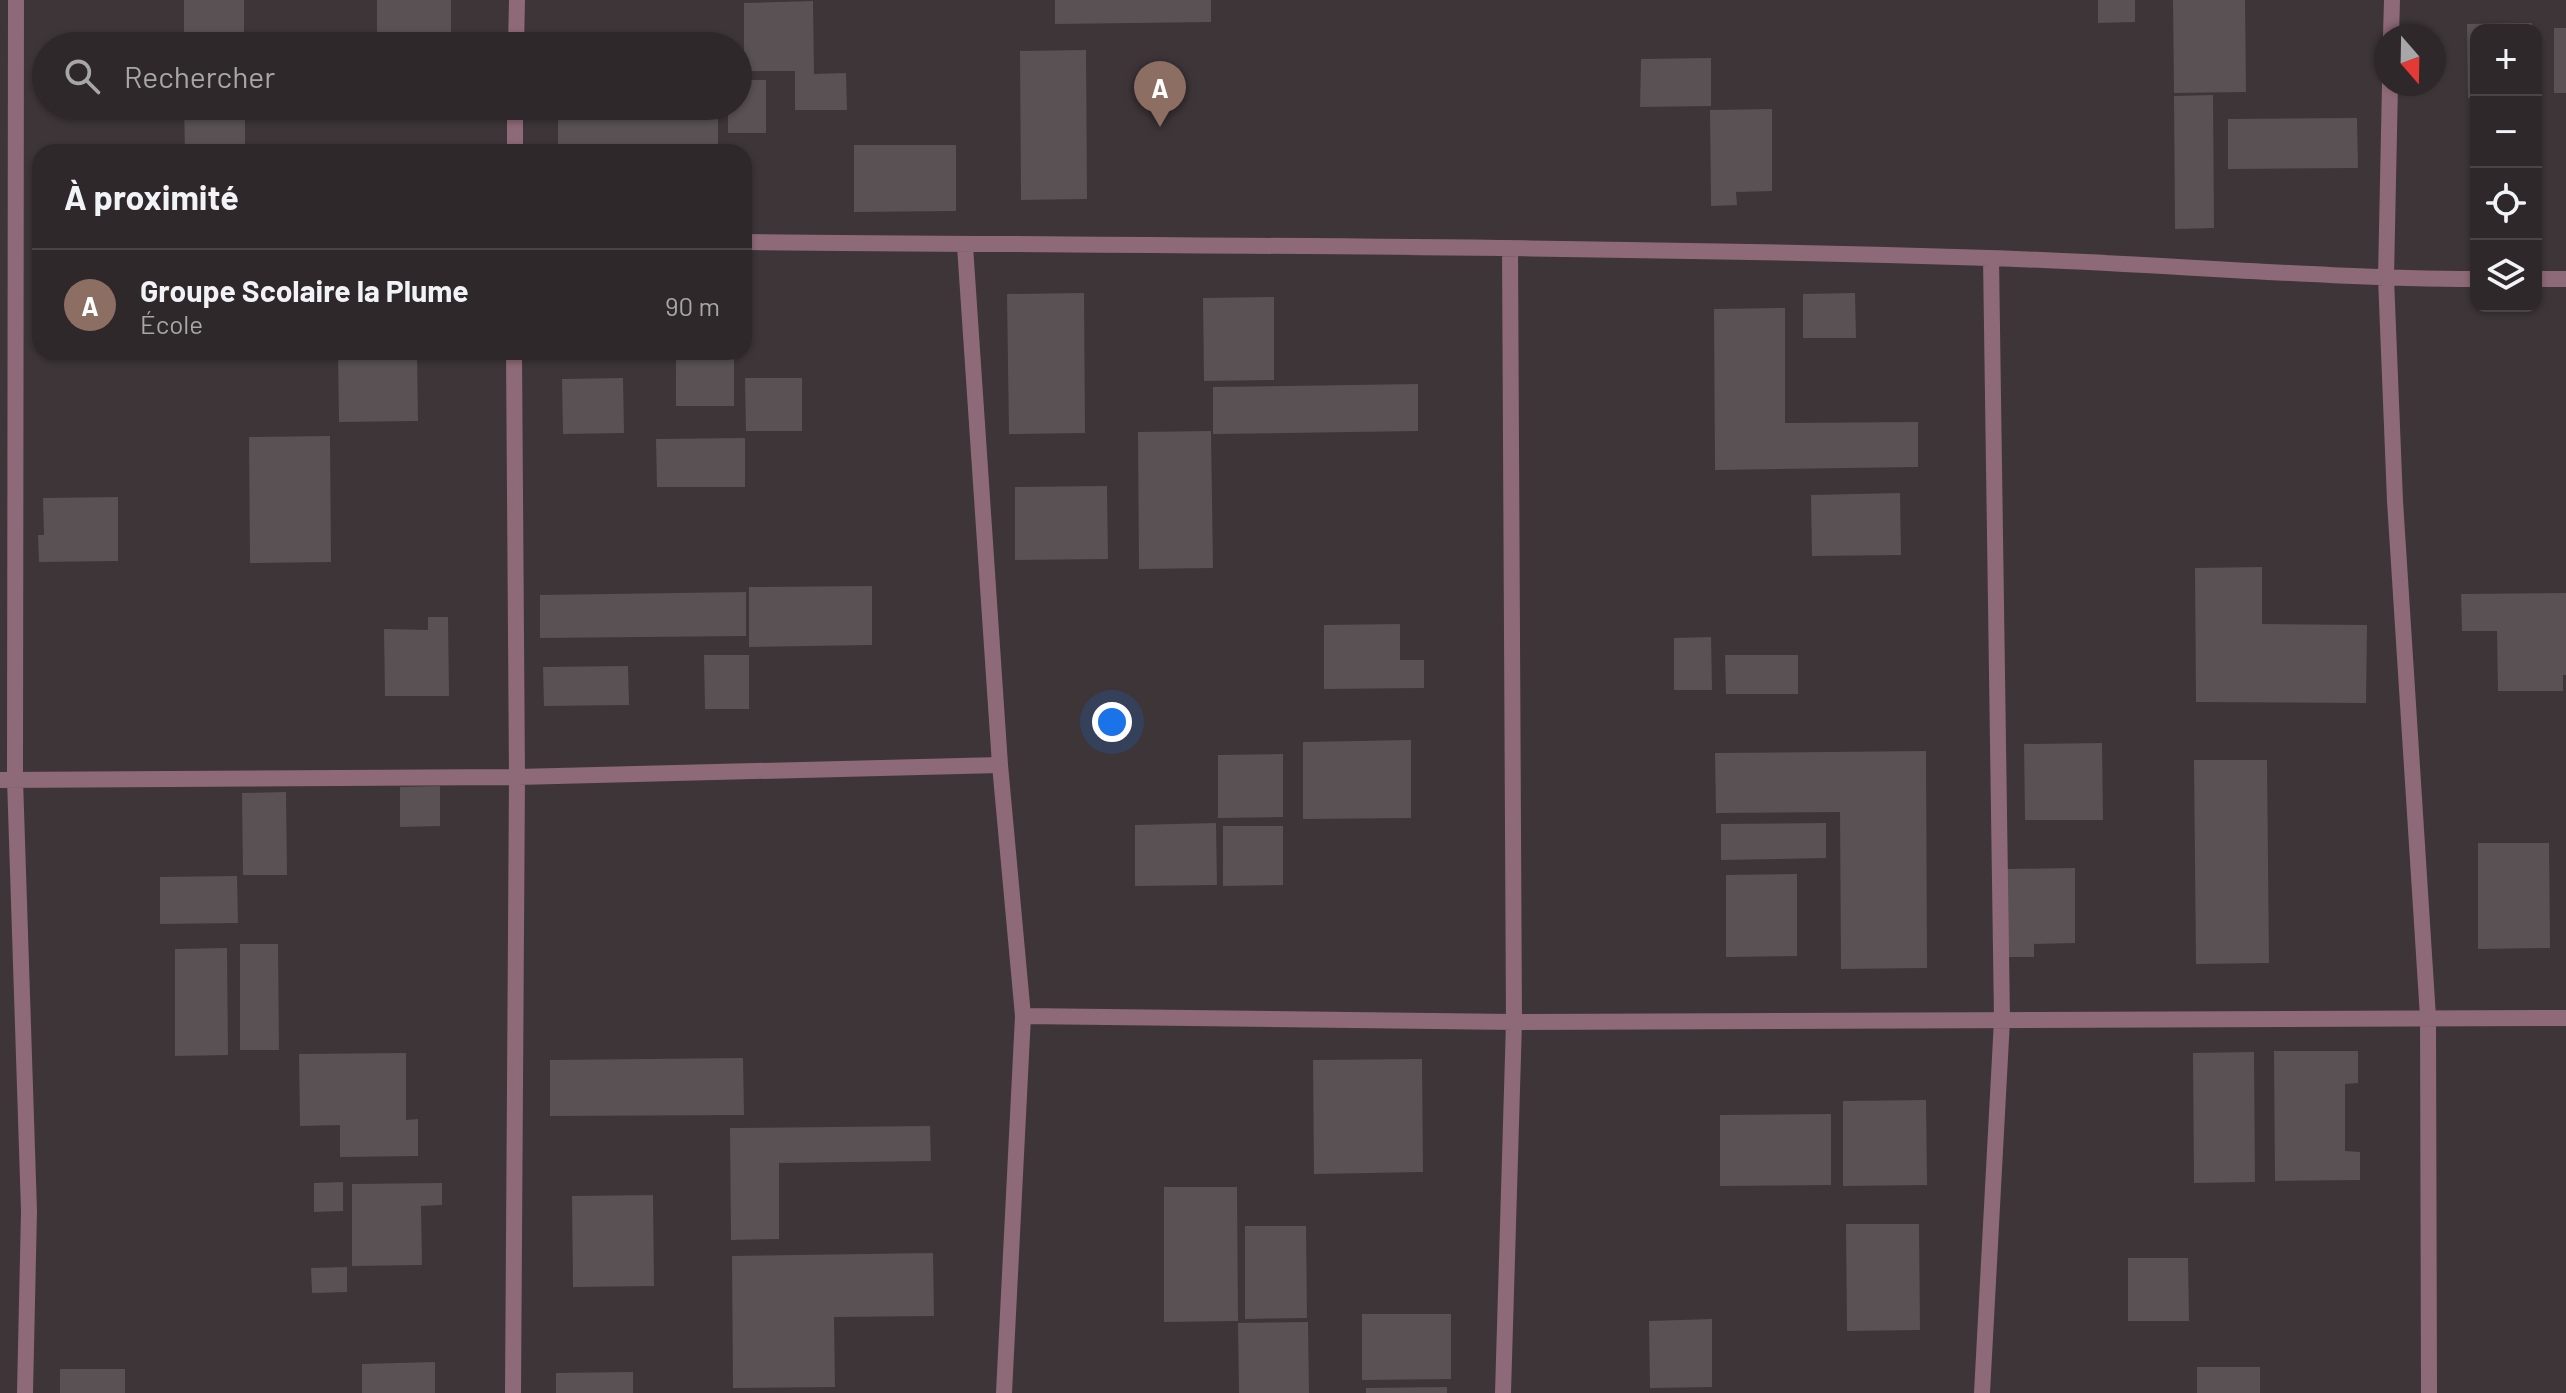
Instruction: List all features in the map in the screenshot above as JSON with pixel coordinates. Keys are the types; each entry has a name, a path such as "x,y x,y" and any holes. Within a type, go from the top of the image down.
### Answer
{"street":[{"path":"16,0 7,780 29,1211 25,1393"},
{"path":"516,32 517,0"},
{"path":"2391,24 2392,0"},
{"path":"2390,96 2386,278 2395,501 2428,1017 2429,1393"},
{"path":"515,120 515,144"},
{"path":"752,242 1510,248 1991,258 2386,278 2470,279"},
{"path":"965,246 1000,765 1023,1016 1004,1393"},
{"path":"1503,1393 1514,1022 1510,248"},
{"path":"1982,1393 2002,1020 1991,258"},
{"path":"2542,279 2566,279"},
{"path":"513,1393 517,777 514,360"},
{"path":"7,780 517,777 1000,765"},
{"path":"1023,1016 1514,1022 2566,1018"}],"building":[{"path":"184,0 244,0 244,32 184,32"},
{"path":"377,0 451,0 451,32 377,32"},
{"path":"1055,0 1211,0 1211,22 1055,24"},
{"path":"2098,0 2135,0 2135,22 2098,23"},
{"path":"2173,0 2245,0 2246,92 2174,93"},
{"path":"813,1 814,74 846,73 847,110 795,110 795,71 752,71 752,32 744,32 744,3"},
{"path":"2532,23 2470,24 2470,98 2468,98 2467,24"},
{"path":"2554,28 2566,28 2566,93 2554,93"},
{"path":"1086,50 1087,199 1021,200 1020,51"},
{"path":"1711,58 1711,106 1640,107 1641,59"},
{"path":"752,80 766,80 766,133 728,133 728,120 752,120"},
{"path":"2213,95 2214,228 2175,229 2174,96"},
{"path":"1772,109 1772,191 1736,192 1737,205 1711,206 1710,110"},
{"path":"2357,118 2358,168 2228,169 2228,119"},
{"path":"184,120 245,120 245,144 185,144"},
{"path":"558,120 718,120 718,144 558,144"},
{"path":"854,145 956,145 956,211 854,212"},
{"path":"1084,293 1085,433 1009,434 1007,294"},
{"path":"1855,293 1856,338 1803,338 1803,294"},
{"path":"1274,297 1274,380 1204,381 1203,298"},
{"path":"1785,308 1785,423 1918,422 1918,467 1715,470 1714,309"},
{"path":"338,360 417,360 418,421 339,422"},
{"path":"676,360 734,360 734,406 676,406"},
{"path":"623,378 624,433 563,434 562,379"},
{"path":"745,378 802,378 802,431 746,431"},
{"path":"1418,384 1418,431 1213,434 1213,387"},
{"path":"1211,431 1213,568 1139,569 1138,432"},
{"path":"330,436 331,562 250,563 249,437"},
{"path":"745,438 745,487 657,487 656,439"},
{"path":"1107,486 1108,559 1015,560 1015,487"},
{"path":"1900,493 1901,555 1812,556 1811,495"},
{"path":"118,497 118,561 39,562 38,535 44,535 43,498"},
{"path":"2262,567 2262,624 2367,625 2366,703 2196,702 2195,568"},
{"path":"872,586 872,645 749,647 749,587"},
{"path":"746,592 746,636 540,638 540,595"},
{"path":"2566,593 2566,675 2563,675 2563,691 2498,691 2497,631 2462,631 2461,594"},
{"path":"428,617 448,617 449,696 385,696 384,629 428,630"},
{"path":"1400,624 1400,660 1424,660 1424,688 1324,689 1324,625"},
{"path":"1711,637 1712,690 1674,690 1674,638"},
{"path":"704,655 749,655 749,709 705,709"},
{"path":"1725,655 1798,655 1798,694 1726,694"},
{"path":"628,666 629,705 544,706 543,667"},
{"path":"1411,740 1411,818 1303,819 1303,742"},
{"path":"2102,743 2103,820 2025,820 2024,744"},
{"path":"1926,751 1927,968 1841,969 1840,812 1716,813 1715,753"},
{"path":"1283,754 1283,817 1218,818 1218,755"},
{"path":"2194,760 2267,760 2269,963 2196,964"},
{"path":"440,786 440,826 400,827 400,787"},
{"path":"286,792 287,875 243,875 242,793"},
{"path":"1216,823 1217,885 1135,886 1135,825"},
{"path":"1826,823 1826,858 1721,860 1721,824"},
{"path":"1223,826 1283,826 1283,885 1223,886"},
{"path":"2478,843 2549,843 2550,948 2478,949"},
{"path":"2075,868 2075,943 2034,944 2034,957 2007,957 2007,869"},
{"path":"1797,874 1797,956 1726,957 1726,875"},
{"path":"237,876 238,923 160,924 160,877"},
{"path":"240,944 278,944 279,1050 240,1050"},
{"path":"227,948 228,1055 175,1056 175,949"},
{"path":"2274,1051 2358,1051 2358,1083 2345,1084 2345,1151 2360,1152 2360,1180 2275,1181"},
{"path":"2254,1052 2255,1182 2194,1183 2193,1053"},
{"path":"406,1053 406,1120 418,1119 418,1156 340,1157 340,1125 300,1126 299,1054"},
{"path":"743,1058 744,1115 550,1116 550,1060"},
{"path":"1422,1059 1423,1172 1314,1174 1313,1060"},
{"path":"1926,1100 1927,1185 1843,1186 1843,1101"},
{"path":"1831,1114 1831,1185 1720,1186 1720,1115"},
{"path":"930,1126 931,1161 779,1163 779,1239 731,1240 730,1128"},
{"path":"343,1182 343,1211 314,1212 314,1183"},
{"path":"442,1183 442,1205 421,1206 422,1265 352,1266 352,1184"},
{"path":"1164,1187 1237,1187 1238,1321 1164,1322"},
{"path":"653,1195 654,1286 573,1287 572,1196"},
{"path":"1846,1224 1919,1224 1920,1330 1847,1331"},
{"path":"1245,1226 1306,1226 1307,1318 1245,1319"},
{"path":"933,1253 934,1316 834,1317 835,1387 733,1388 732,1256"},
{"path":"2128,1258 2188,1258 2189,1321 2128,1321"},
{"path":"347,1267 347,1292 312,1293 311,1268"},
{"path":"1362,1314 1451,1314 1451,1379 1362,1380"},
{"path":"1712,1319 1712,1387 1650,1388 1649,1321"},
{"path":"1308,1322 1309,1393 1239,1393 1238,1323"},
{"path":"435,1362 435,1393 362,1393 362,1364"},
{"path":"2197,1367 2260,1367 2260,1393 2197,1393"},
{"path":"60,1369 125,1369 125,1393 60,1393"},
{"path":"633,1372 633,1393 556,1393 556,1373"},
{"path":"1447,1387 1447,1393 1366,1393 1366,1388"}],"place":[{"name":"Groupe Scolaire la Plume","path":"1160,127"}]}
